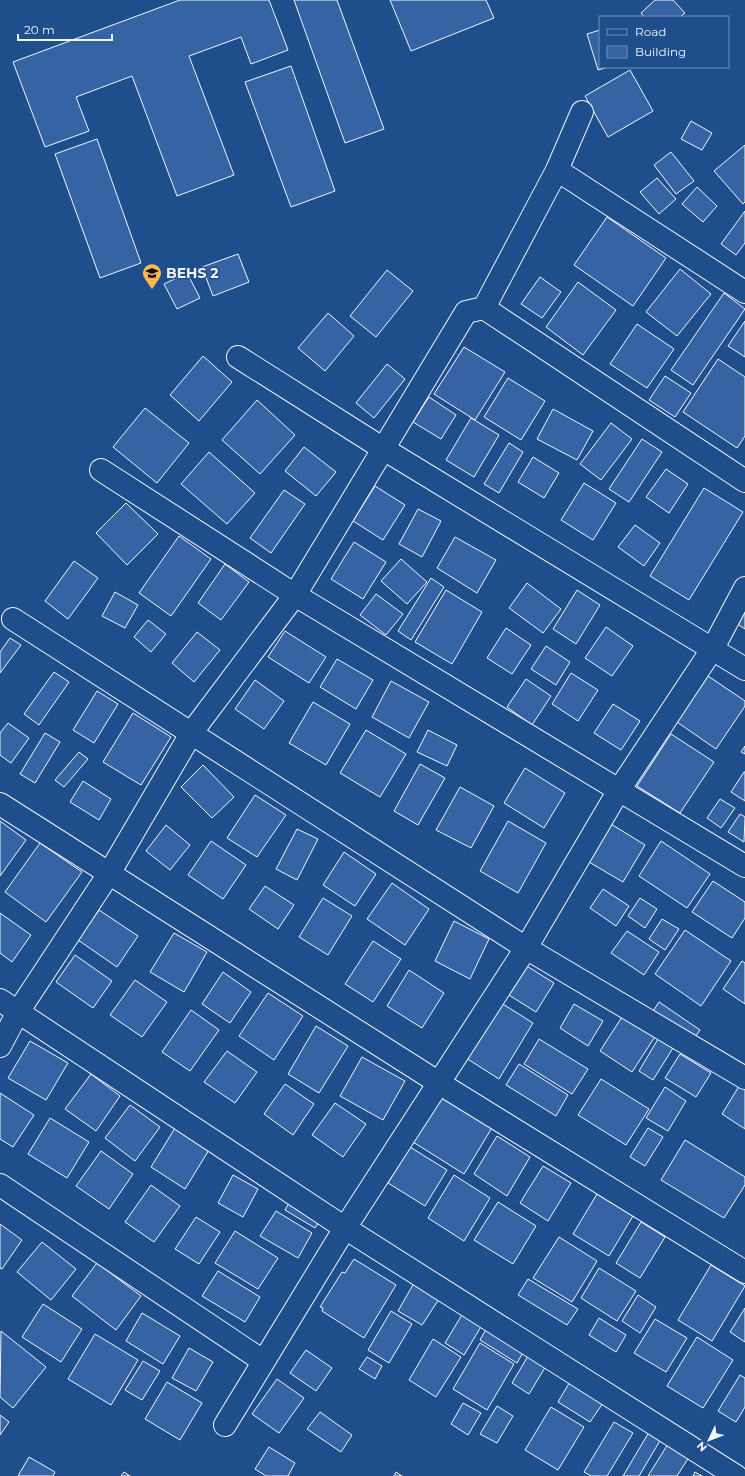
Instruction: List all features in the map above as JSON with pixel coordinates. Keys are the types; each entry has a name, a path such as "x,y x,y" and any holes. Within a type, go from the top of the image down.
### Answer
{"street":[{"path":"484,308 558,170 582,112"},
{"path":"558,170 745,292"},
{"path":"0,1046 9,1006 110,872 192,732 295,595 382,448 466,312 484,308 745,481"},
{"path":"238,357 382,448 713,648 745,669"},
{"path":"101,470 295,595 745,866"},
{"path":"225,1425 345,1228 526,948 619,790 713,648 745,588"},
{"path":"13,619 192,732 526,948 745,1078"},
{"path":"0,804 110,872 439,1083 745,1272"},
{"path":"9,1006 345,1228 736,1476"},
{"path":"0,1185 264,1361"}],"building":[{"path":"180,0 269,0 288,50 251,64 241,37 189,56 234,175 177,196 132,76 76,97 89,131 45,147 13,62"},
{"path":"294,0 337,0 384,129 345,143"},
{"path":"390,0 486,0 494,18 411,51"},
{"path":"655,0 673,0 685,13 681,16 643,16 641,13"},
{"path":"599,30 599,68 605,68 598,70 587,34"},
{"path":"291,66 335,191 291,207 245,82"},
{"path":"630,70 653,111 608,137 585,96"},
{"path":"691,121 712,133 702,150 681,139"},
{"path":"97,139 141,263 100,278 55,154"},
{"path":"745,145 745,202 743,204 714,171"},
{"path":"671,152 694,181 676,194 654,165"},
{"path":"657,178 676,199 659,214 640,192"},
{"path":"697,187 717,206 703,222 682,204"},
{"path":"745,211 745,243 736,255 721,244"},
{"path":"607,217 666,258 633,306 574,265"},
{"path":"238,254 249,282 213,296 202,267"},
{"path":"680,269 711,294 677,336 646,312"},
{"path":"387,270 413,291 376,337 350,316"},
{"path":"187,273 200,298 177,309 164,284"},
{"path":"540,277 561,292 542,318 521,304"},
{"path":"578,282 616,310 583,355 546,327"},
{"path":"724,293 745,309 693,385 671,370"},
{"path":"328,313 354,336 325,371 298,348"},
{"path":"745,321 745,357 728,346"},
{"path":"637,324 674,349 647,388 610,364"},
{"path":"464,347 505,372 475,420 434,394"},
{"path":"203,356 232,382 199,421 170,395"},
{"path":"718,359 745,377 745,436 737,448 683,412"},
{"path":"387,364 405,379 374,418 356,403"},
{"path":"665,376 691,393 675,417 649,400"},
{"path":"508,378 545,401 521,440 484,417"},
{"path":"429,397 456,415 441,439 413,422"},
{"path":"257,400 295,435 260,474 222,440"},
{"path":"145,408 189,443 157,483 113,447"},
{"path":"553,409 593,431 577,460 537,439"},
{"path":"471,418 499,435 474,477 446,460"},
{"path":"611,423 632,439 601,480 580,464"},
{"path":"642,439 662,452 629,502 609,489"},
{"path":"509,443 523,452 499,493 484,484"},
{"path":"304,447 336,472 316,496 285,471"},
{"path":"209,452 255,493 227,524 181,484"},
{"path":"533,457 559,473 544,498 518,482"},
{"path":"666,469 688,484 669,513 646,497"},
{"path":"584,483 616,503 593,540 561,520"},
{"path":"375,486 405,505 383,540 353,521"},
{"path":"704,488 743,512 689,600 650,576"},
{"path":"284,490 305,504 271,553 250,538"},
{"path":"126,503 158,534 127,565 96,533"},
{"path":"418,509 441,521 422,557 399,544"},
{"path":"635,525 660,543 644,566 618,547"},
{"path":"179,536 211,559 171,616 139,593"},
{"path":"455,537 496,560 477,593 437,568"},
{"path":"354,542 386,562 363,599 331,579"},
{"path":"401,559 427,582 407,604 381,581"},
{"path":"74,561 98,578 68,619 45,601"},
{"path":"225,564 249,582 221,620 198,603"},
{"path":"431,578 444,587 411,640 398,631"},
{"path":"527,583 561,609 543,633 509,608"},
{"path":"446,590 482,612 452,664 415,642"},
{"path":"577,590 600,605 576,644 553,629"},
{"path":"115,592 138,605 125,628 102,616"},
{"path":"376,594 403,614 386,635 360,615"},
{"path":"745,611 745,629 736,623"},
{"path":"148,620 166,634 151,652 134,637"},
{"path":"606,627 633,646 612,676 585,658"},
{"path":"506,628 531,645 512,674 487,658"},
{"path":"285,631 326,657 309,683 268,657"},
{"path":"197,632 220,650 194,682 172,663"},
{"path":"10,638 21,645 0,673 0,652"},
{"path":"546,646 570,662 556,685 531,669"},
{"path":"337,659 373,680 356,709 320,687"},
{"path":"54,672 69,682 39,725 24,714"},
{"path":"571,673 598,690 578,721 552,704"},
{"path":"708,676 745,701 745,706 716,749 677,722"},
{"path":"526,679 551,696 532,725 507,707"},
{"path":"255,680 284,701 264,729 235,709"},
{"path":"391,681 429,702 409,738 372,717"},
{"path":"97,691 118,704 94,743 73,730"},
{"path":"313,702 350,724 326,765 289,743"},
{"path":"613,704 640,721 621,750 594,733"},
{"path":"133,713 171,737 141,785 103,762"},
{"path":"8,723 29,738 11,763 0,755 0,733"},
{"path":"366,730 406,754 380,797 340,773"},
{"path":"428,730 457,745 447,766 417,752"},
{"path":"45,733 60,742 35,783 20,774"},
{"path":"671,734 714,762 680,813 637,786"},
{"path":"745,746 745,754 741,752"},
{"path":"79,752 88,759 64,787 55,780"},
{"path":"420,764 445,778 418,825 394,811"},
{"path":"203,765 234,797 212,818 181,787"},
{"path":"525,768 565,793 544,828 504,803"},
{"path":"745,772 745,801 731,792"},
{"path":"83,781 111,799 99,820 70,802"},
{"path":"460,787 494,806 471,848 436,830"},
{"path":"255,795 286,815 257,857 227,838"},
{"path":"720,799 735,808 721,828 707,818"},
{"path":"740,814 745,817 744,842 728,832"},
{"path":"0,821 26,840 0,876"},
{"path":"508,821 546,843 518,893 480,871"},
{"path":"611,824 645,845 623,882 589,862"},
{"path":"166,825 190,845 170,870 146,851"},
{"path":"297,829 318,839 297,880 276,869"},
{"path":"211,841 246,865 223,899 188,875"},
{"path":"661,841 710,874 687,908 639,876"},
{"path":"40,843 82,872 46,922 5,892"},
{"path":"344,852 376,874 355,906 323,885"},
{"path":"713,881 745,902 745,918 732,938 692,912"},
{"path":"392,883 429,909 405,945 367,919"},
{"path":"265,886 294,905 278,929 249,909"},
{"path":"603,889 629,906 616,926 590,908"},
{"path":"323,898 352,916 328,955 299,937"},
{"path":"640,898 657,909 645,928 628,916"},
{"path":"99,910 138,936 117,967 78,940"},
{"path":"0,913 31,935 12,962 0,953"},
{"path":"662,919 679,929 665,950 649,939"},
{"path":"454,921 489,939 470,979 435,961"},
{"path":"685,930 731,961 701,1006 655,974"},
{"path":"627,931 659,952 644,975 611,953"},
{"path":"174,933 207,952 184,992 150,972"},
{"path":"373,941 401,959 373,1002 345,984"},
{"path":"75,955 112,981 93,1008 56,982"},
{"path":"742,961 745,963 745,1004 723,989"},
{"path":"522,963 554,983 536,1012 504,992"},
{"path":"409,970 444,993 422,1028 387,1006"},
{"path":"223,972 251,992 230,1023 202,1004"},
{"path":"135,980 167,1002 142,1037 110,1015"},
{"path":"268,993 303,1016 274,1060 239,1036"},
{"path":"498,1001 533,1023 499,1079 463,1056"},
{"path":"659,1002 700,1030 693,1040 652,1013"},
{"path":"574,1004 603,1021 588,1046 560,1028"},
{"path":"191,1010 219,1030 190,1071 162,1052"},
{"path":"624,1014 656,1035 632,1072 600,1051"},
{"path":"316,1026 348,1046 319,1093 288,1074"},
{"path":"539,1039 588,1069 572,1094 524,1064"},
{"path":"658,1039 673,1048 653,1080 639,1071"},
{"path":"30,1041 68,1063 46,1100 8,1078"},
{"path":"227,1051 257,1072 235,1103 204,1082"},
{"path":"680,1054 711,1073 696,1097 665,1078"},
{"path":"362,1057 405,1081 383,1120 340,1096"},
{"path":"519,1064 568,1095 556,1116 506,1085"},
{"path":"91,1074 120,1096 96,1131 65,1109"},
{"path":"601,1079 649,1109 626,1145 578,1115"},
{"path":"741,1083 745,1085 745,1129 722,1114"},
{"path":"285,1084 314,1104 293,1135 264,1114"},
{"path":"665,1087 686,1101 668,1131 646,1118"},
{"path":"0,1093 34,1115 13,1147 0,1139"},
{"path":"442,1095 493,1126 464,1174 413,1142"},
{"path":"335,1103 366,1124 343,1157 312,1135"},
{"path":"130,1105 160,1127 135,1161 105,1138"},
{"path":"50,1118 89,1142 67,1178 28,1154"},
{"path":"175,1128 209,1150 185,1189 151,1167"},
{"path":"648,1128 663,1137 645,1166 630,1157"},
{"path":"497,1136 530,1157 507,1196 474,1174"},
{"path":"685,1140 745,1177 745,1185 724,1218 661,1180"},
{"path":"410,1147 447,1170 425,1206 388,1183"},
{"path":"101,1151 133,1174 109,1209 76,1186"},
{"path":"543,1166 571,1183 548,1221 520,1203"},
{"path":"233,1175 258,1189 243,1217 218,1203"},
{"path":"454,1175 490,1198 464,1241 428,1218"},
{"path":"151,1185 180,1206 154,1242 125,1222"},
{"path":"597,1194 633,1216 609,1256 573,1234"},
{"path":"292,1198 322,1217 315,1228 285,1210"},
{"path":"498,1202 536,1226 513,1264 474,1240"},
{"path":"276,1211 312,1233 298,1258 260,1236"},
{"path":"196,1217 220,1232 199,1264 175,1249"},
{"path":"641,1222 665,1237 640,1278 616,1263"},
{"path":"0,1224 22,1240 2,1269 0,1268"},
{"path":"235,1231 278,1258 258,1289 215,1263"},
{"path":"559,1237 597,1261 572,1302 533,1278"},
{"path":"42,1242 76,1269 51,1300 17,1272"},
{"path":"354,1259 396,1285 364,1338 322,1311 323,1308 320,1307 342,1272 345,1273"},
{"path":"97,1263 141,1296 116,1330 72,1296"},
{"path":"711,1265 745,1286 712,1341 678,1320"},
{"path":"599,1268 636,1291 617,1321 581,1298"},
{"path":"218,1271 260,1297 245,1322 202,1296"},
{"path":"528,1279 578,1309 567,1325 518,1295"},
{"path":"414,1283 439,1299 422,1325 398,1311"},
{"path":"638,1295 656,1307 640,1333 622,1321"},
{"path":"43,1304 82,1329 61,1362 22,1337"},
{"path":"745,1308 745,1342 730,1332"},
{"path":"391,1311 412,1324 389,1363 368,1350"},
{"path":"142,1313 180,1336 163,1364 126,1341"},
{"path":"463,1313 482,1325 464,1355 445,1343"},
{"path":"599,1318 626,1335 616,1352 589,1335"},
{"path":"655,1319 687,1338 666,1372 634,1353"},
{"path":"488,1326 525,1349 517,1363 480,1340"},
{"path":"1,1331 46,1367 13,1408 0,1397"},
{"path":"95,1334 138,1360 111,1405 68,1379"},
{"path":"697,1337 733,1360 703,1408 667,1386"},
{"path":"433,1339 461,1357 436,1397 409,1380"},
{"path":"480,1343 514,1364 487,1410 453,1389"},
{"path":"189,1348 213,1362 196,1391 172,1378"},
{"path":"306,1350 332,1368 316,1391 290,1373"},
{"path":"531,1351 549,1361 529,1394 512,1383"},
{"path":"367,1357 382,1366 375,1379 359,1369"},
{"path":"143,1361 160,1371 142,1400 125,1390"},
{"path":"740,1375 745,1378 745,1407 736,1422 718,1411"},
{"path":"277,1379 304,1398 279,1433 252,1414"},
{"path":"571,1380 605,1400 590,1422 558,1402"},
{"path":"167,1382 202,1403 180,1440 145,1419"},
{"path":"463,1403 481,1413 468,1435 451,1424"},
{"path":"497,1406 513,1416 497,1443 480,1434"},
{"path":"551,1407 584,1427 558,1470 525,1450"},
{"path":"320,1412 352,1435 341,1452 307,1429"},
{"path":"0,1415 9,1422 0,1435"},
{"path":"614,1422 633,1433 607,1476 591,1476 584,1472"},
{"path":"649,1432 661,1439 639,1476 623,1476"},
{"path":"668,1444 689,1457 677,1476 648,1476"},
{"path":"269,1447 295,1463 288,1476 266,1476 255,1469"},
{"path":"29,1457 55,1472 53,1476 18,1476"},
{"path":"124,1472 130,1476 121,1476"},
{"path":"396,1472 402,1476 394,1476"},
{"path":"695,1472 702,1476 693,1476"}],"place":[{"name":"BEHS 2","path":"152,290"}]}
